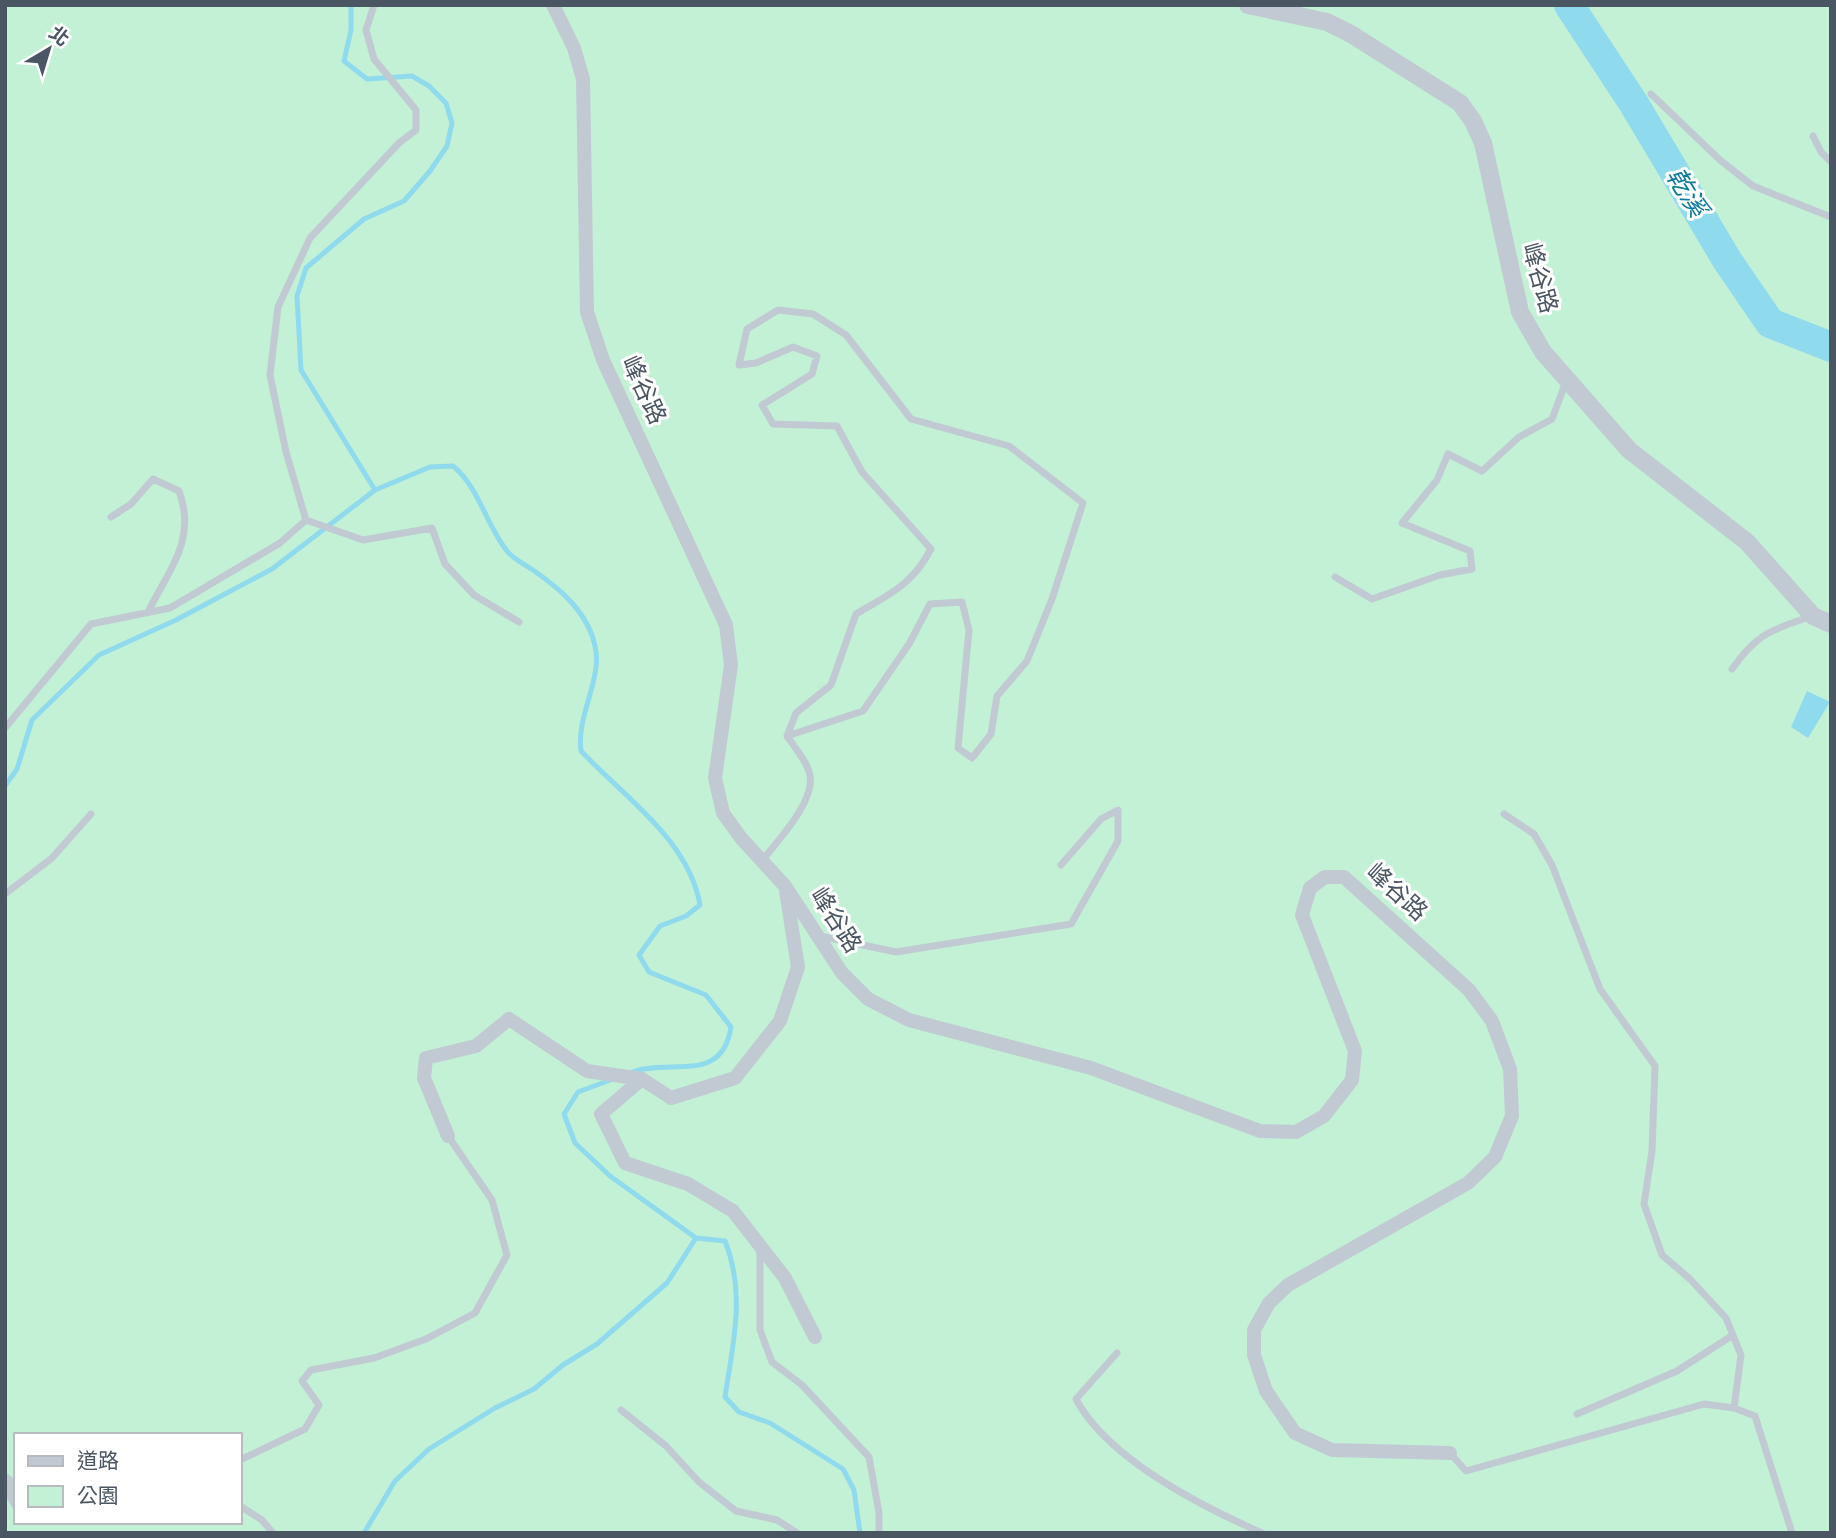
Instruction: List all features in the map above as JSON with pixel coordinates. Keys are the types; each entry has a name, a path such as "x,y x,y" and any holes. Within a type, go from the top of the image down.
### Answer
{"street":[{"name":"峰谷路","path":"553,5 574,48 583,79 587,312 603,359 726,625 731,665 715,778 723,813 785,886 842,973 868,999 909,1020 1091,1068 1260,1131 1296,1132 1324,1116 1352,1080 1355,1051 1314,951 1303,915 1310,888 1325,877 1343,877 1469,990 1492,1021 1510,1069 1512,1116 1495,1157 1468,1183 1288,1285 1269,1303 1254,1330 1254,1355 1266,1391 1295,1433 1332,1450 1450,1453"},
{"name":"峰谷路","path":"1248,5 1327,22 1352,34 1460,103 1473,121 1483,143 1520,312 1543,352 1629,450 1747,541 1813,616 1831,624"},
{"name":"峰谷路","path":"448,1136 424,1078 426,1058 476,1046 509,1019 587,1071 641,1078 671,1098 735,1078 780,1021 798,967 785,886"},
{"path":"641,1078 601,1114 625,1163 688,1184 733,1211 785,1278 816,1337"}],"lane":[{"path":"306,520 286,452 270,375 278,307 310,238 399,144 416,130 416,110 389,73 374,59 366,30 374,5"},
{"path":"1651,94 1720,160 1753,186 1831,217"},
{"path":"1813,136 1821,152 1831,162"},
{"path":"778,310 813,314 846,335 911,419 1009,446 1083,503 1052,599 1027,661 997,696 991,734 972,758 958,748 969,629 962,602 930,604 908,644 863,711 787,736 796,713 831,685 856,614 906,585 921,568 931,549 862,472 837,426 773,424 762,405 812,374 817,356 793,346 756,363 739,365 747,329 778,310"},
{"path":"1335,577 1372,599 1440,575 1472,569 1470,551 1432,538 1402,523 1437,480 1448,454 1482,471 1519,437 1552,419 1567,379"},
{"path":"111,517 131,504 153,479 179,491 187,512 183,545 148,612"},
{"path":"306,520 363,540 432,528 444,564 474,595 519,622"},
{"path":"5,728 91,624 170,608 280,543 306,520"},
{"path":"1732,669 1746,649 1763,634 1813,616"},
{"path":"762,861 801,810 810,776 801,756 787,736"},
{"path":"817,935 896,952 1071,924 1118,841 1118,810 1101,819 1061,865"},
{"path":"5,894 52,858 91,814"},
{"path":"1504,814 1534,834 1552,864 1600,989 1655,1066 1652,1151 1644,1204 1662,1255 1690,1279 1726,1318 1741,1355 1734,1408"},
{"path":"242,1459 305,1429 319,1405 302,1381 311,1370 374,1358 426,1339 475,1313 507,1255 492,1200 448,1136"},
{"path":"760,1246 760,1330 772,1362 802,1385 869,1457 879,1513 879,1533"},
{"path":"1577,1414 1677,1371 1732,1335"},
{"path":"1117,1353 1076,1399 1088,1421 1177,1489 1219,1514 1262,1533"},
{"path":"1450,1453 1466,1471 1704,1404 1734,1408 1755,1416 1792,1533"},
{"path":"621,1410 666,1446 699,1482 736,1511 777,1520 797,1533"},
{"path":"5,1475 10,1480 10,1497 14,1504"},
{"path":"242,1507 262,1520 272,1533"}],"green space":[{"path":"5,5 1831,5 1831,1533 5,1533"}],"water":[{"path":"1807,691 1830,702 1808,738 1791,727"}],"waterway":[{"path":"351,5 351,30 344,61 367,79 412,76 429,86 446,103 452,123 447,146 404,201 364,219 306,268 297,296 301,370 375,490 430,467 453,466 476,495 507,551 562,593 586,622 595,646 596,658 582,724 581,751 669,840 683,860 700,905 686,916 660,926 639,955 649,972 706,995 731,1027 726,1045 717,1057 706,1063 647,1068 632,1072"},
{"name":"乾溪","path":"1569,5 1634,104 1727,260 1770,323 1831,347"},
{"path":"5,786 17,769 32,720 99,655 176,620 272,569 375,490"},
{"path":"364,1533 395,1481 429,1449 495,1408 534,1389 563,1365 597,1344 667,1283 696,1238 610,1176 575,1143 564,1114 578,1092 613,1079"},
{"path":"696,1238 725,1241 735,1280 736,1319 725,1397 739,1412 770,1423 843,1469 854,1490 860,1533"}]}
